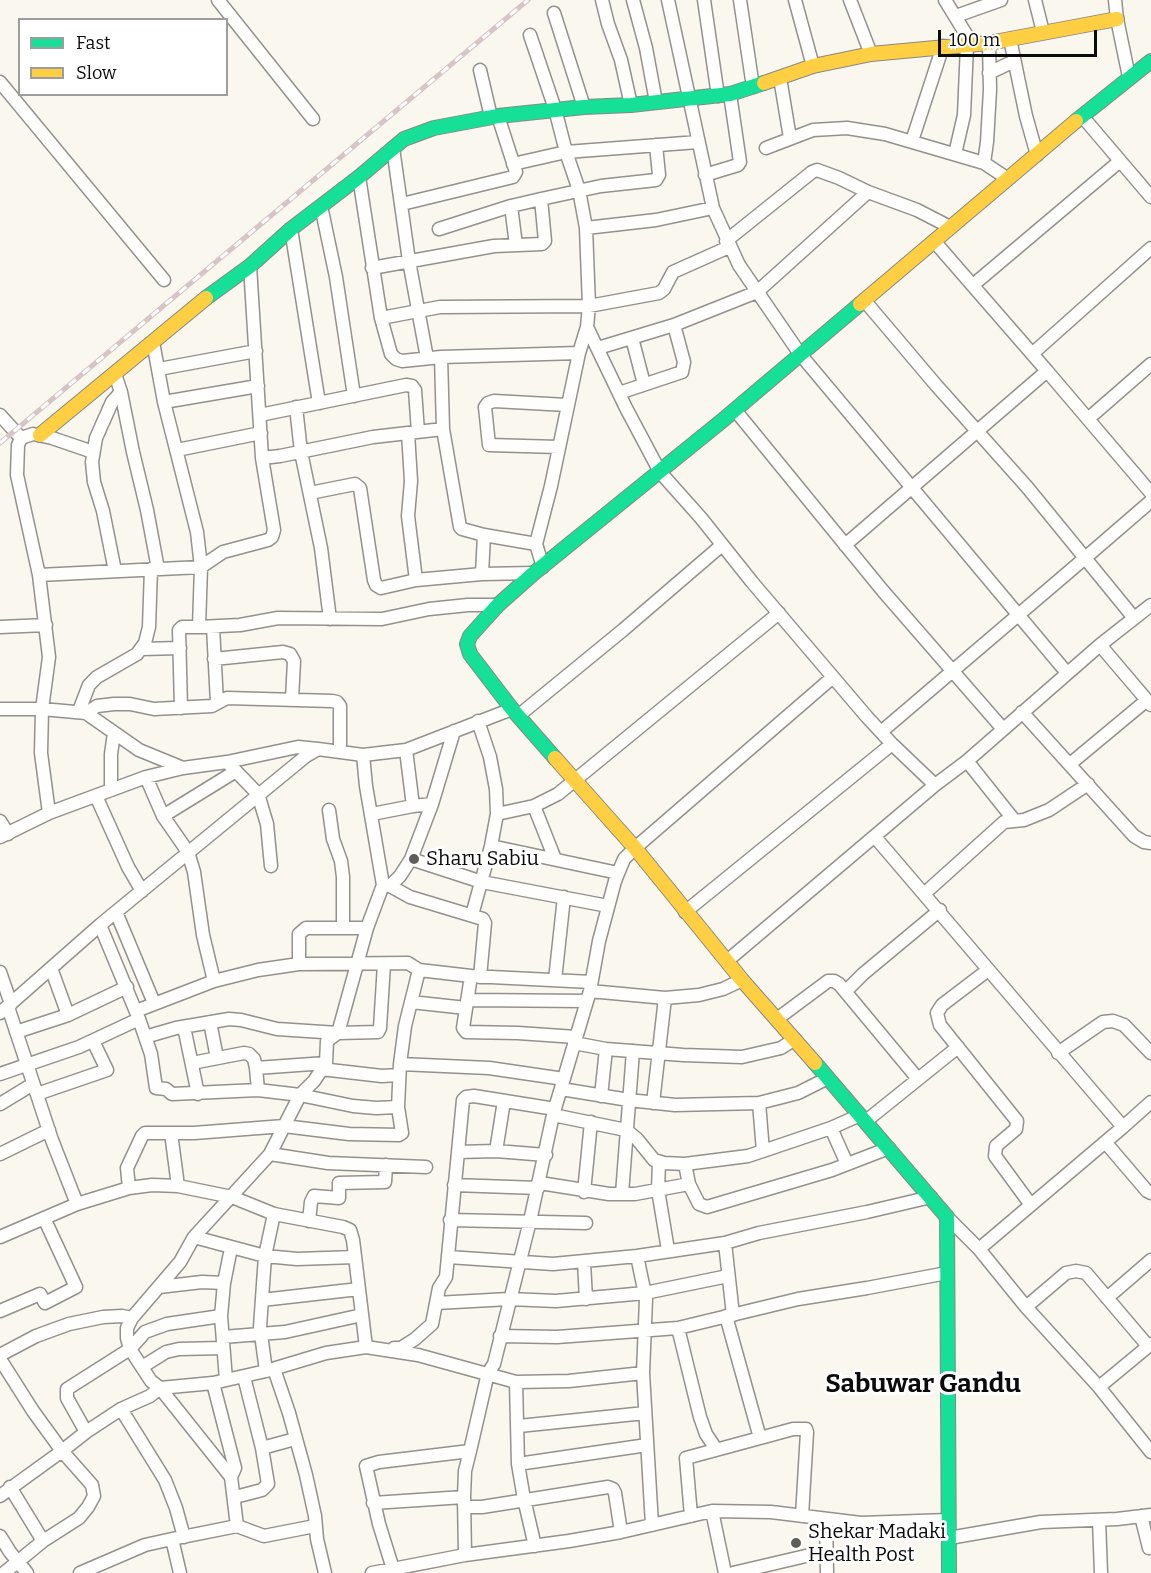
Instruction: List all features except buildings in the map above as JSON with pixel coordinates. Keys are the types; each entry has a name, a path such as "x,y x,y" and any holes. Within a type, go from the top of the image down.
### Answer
{"street":[{"path":"218,0 313,119"},
{"path":"602,0 621,60 630,105"},
{"path":"633,0 646,48 656,102"},
{"path":"668,0 713,208 739,265 800,354 1067,673"},
{"path":"704,0 740,162 738,165 705,175"},
{"path":"740,0 753,87"},
{"path":"795,0 813,66"},
{"path":"850,0 872,54"},
{"path":"945,0 956,16 969,44 964,115 955,154"},
{"path":"956,16 1001,0"},
{"path":"1035,0 1043,32"},
{"path":"1115,0 1129,77"},
{"path":"554,13 584,107"},
{"path":"40,435 208,296 250,266 291,229 404,139 434,128 494,117 724,95 813,66 872,54 989,43 1117,19"},
{"path":"530,35 579,190 586,228 589,306 587,327 579,353 536,544 538,570"},
{"path":"1010,39 1037,155"},
{"path":"984,163 987,142 989,43"},
{"path":"912,141 943,46"},
{"path":"989,73 1014,61"},
{"path":"1150,1448 979,1249 947,1217 742,980 635,848 515,712 470,654 467,644 470,636 498,605 538,570 735,410 1082,116 1151,61"},
{"path":"402,204 513,177 516,172 494,117 480,70"},
{"path":"780,78 790,138"},
{"path":"0,82 164,280"},
{"path":"1082,116 1151,197"},
{"path":"766,148 813,130 847,128 885,134 984,163 1008,179"},
{"path":"513,164 566,152 698,142"},
{"path":"439,228 511,206 579,190 626,182 656,180 659,175 656,145"},
{"path":"393,148 409,261 427,358"},
{"path":"973,285 1120,161"},
{"path":"381,318 440,307 589,306 659,293 674,272 728,244 812,172 823,172 917,210 950,227"},
{"path":"359,177 381,318 391,354 396,359 402,361 441,357 579,353"},
{"path":"598,348 674,325 757,292 868,192"},
{"path":"372,268 494,246 542,244 545,241 541,200"},
{"path":"321,206 336,277 354,396"},
{"path":"511,206 516,245"},
{"path":"586,228 656,220 713,208"},
{"path":"291,229 319,403"},
{"path":"934,241 1089,418 1147,479 1151,493"},
{"path":"1032,354 1151,249"},
{"path":"39,575 201,567 223,552 272,537 274,530 262,458 250,266"},
{"path":"864,300 978,433 1028,487 1134,618"},
{"path":"619,393 682,372 684,368 674,325"},
{"path":"587,327 660,472 881,732 935,785"},
{"path":"632,338 644,384"},
{"path":"153,342 164,402 194,513 201,567 200,627"},
{"path":"159,369 256,351"},
{"path":"441,357 443,429 460,527 484,535 536,544"},
{"path":"1089,418 1151,364"},
{"path":"845,545 978,433 1047,371"},
{"path":"82,712 89,685 97,677 141,649 149,627 154,569 121,392 115,374"},
{"path":"260,415 406,385 412,386 415,390 408,516 416,580"},
{"path":"164,402 258,386"},
{"path":"115,571 103,511 94,482 93,452 112,402 121,392"},
{"path":"559,447 489,445 485,407 494,401 567,405"},
{"path":"296,407 302,452 321,548 330,619"},
{"path":"735,410 845,545 1003,729"},
{"path":"0,415 21,438"},
{"path":"262,458 373,437 443,429"},
{"path":"49,813 41,753 42,709 49,657 39,575 17,475 18,445 21,438 33,434 93,452"},
{"path":"177,450 261,434"},
{"path":"310,494 355,484 360,488 376,585 381,588 416,580 538,570"},
{"path":"881,732 1151,501"},
{"path":"482,574 484,535"},
{"path":"0,821 4,836 49,813 146,777 183,768 231,767 298,747 363,755 406,750 478,721 515,712 623,630 722,545"},
{"path":"181,708 180,628 213,627 278,618 393,618 429,609 498,605"},
{"path":"727,961 935,785 967,761 1067,673 1151,605"},
{"path":"497,814 534,806 558,794 779,613"},
{"path":"0,627 46,625"},
{"path":"213,627 217,703"},
{"path":"1070,764 1149,703 1101,645"},
{"path":"141,649 180,648"},
{"path":"214,659 283,652 290,654 294,661 292,699"},
{"path":"465,1555 465,1471 488,1373 494,1364 539,1186 554,1112 589,991 608,906 618,873 624,859 635,848 833,677"},
{"path":"0,709 82,712 97,706 114,704 130,704 154,709 181,708 212,706 226,698 337,702 340,706 340,752"},
{"path":"82,712 139,750 183,768"},
{"path":"1022,712 1134,836 1151,843"},
{"path":"472,915 491,846 497,814 496,789 490,757 478,721"},
{"path":"237,1526 231,1477 160,1388 150,1381 130,1349 127,1338 128,1328 132,1318 180,1262 194,1237 270,1154 300,1095 314,1081 323,1066 327,1041 338,1033 367,928 386,886 400,876 411,859 432,804 454,731"},
{"path":"111,790 111,754 114,733"},
{"path":"685,912 892,744"},
{"path":"6,1008 100,924 258,794 318,749"},
{"path":"406,750 413,806"},
{"path":"363,755 386,886"},
{"path":"967,761 1014,820"},
{"path":"231,767 258,794 267,824 271,866"},
{"path":"164,816 231,767"},
{"path":"146,777 164,816 188,852 194,872 203,935 214,981"},
{"path":"925,893 1004,822 1024,820 1049,810 1088,784"},
{"path":"96,796 128,867 142,891"},
{"path":"372,814 432,804"},
{"path":"534,806 555,860"},
{"path":"329,810 333,839 341,861 343,876 343,927"},
{"path":"875,837 1123,1127"},
{"path":"491,846 618,873"},
{"path":"411,859 482,882 608,906"},
{"path":"386,886 410,897 483,919 485,923 476,976 467,1004 463,1028 466,1032 518,1033 575,1040 606,1049 633,1052 742,1057 781,1048 795,1040"},
{"path":"555,980 564,897"},
{"path":"846,992 863,974 939,910"},
{"path":"116,912 154,1003"},
{"path":"100,924 138,1015 151,1054 156,1088 166,1089 172,1094 258,1090 300,1095 353,1106 398,1107"},
{"path":"298,964 301,930 306,928 367,928"},
{"path":"0,1074 93,1041 154,1003 214,981 258,969 298,964 408,963 419,970 476,976 555,980 589,991 665,998 699,995 723,989 742,980"},
{"path":"145,1037 229,1019 277,1029 338,1033 378,1032 384,964"},
{"path":"51,968 68,1015"},
{"path":"129,1188 127,1168 142,1136 151,1132 194,1133 284,1126 349,1134 399,1135 402,1133 398,1107 399,1070 419,970"},
{"path":"988,970 942,1005 937,1013 940,1025 1017,1120 1016,1129 996,1146 995,1156 1031,1205"},
{"path":"0,972 6,1008 77,1204"},
{"path":"777,1019 828,981 834,981 846,992 918,1078"},
{"path":"16,1032 68,1015 127,987"},
{"path":"411,1002 467,1004 589,991"},
{"path":"653,1103 665,998"},
{"path":"1058,1053 1103,1022 1113,1021 1124,1025 1151,1053"},
{"path":"210,1022 217,1058"},
{"path":"184,1027 198,1094"},
{"path":"0,1104 35,1089 107,1070 93,1041"},
{"path":"386,1349 401,1348 425,1332 432,1324 439,1288 446,1277 450,1220 466,1097 474,1096 504,1101 626,1130 638,1139 654,1160 685,1164 763,1152 863,1118 958,1047"},
{"path":"601,1096 606,1049"},
{"path":"622,1194 633,1052"},
{"path":"192,1063 249,1054 254,1059 258,1090"},
{"path":"256,1068 323,1066 382,1076 399,1070 489,1068 562,1084 601,1096 675,1105 759,1103 798,1093 828,1078"},
{"path":"496,1151 504,1101"},
{"path":"979,1249 1106,1143 1151,1102"},
{"path":"759,1103 763,1152"},
{"path":"584,1192 591,1122"},
{"path":"831,1128 847,1164"},
{"path":"0,1154 49,1130"},
{"path":"171,1133 178,1186"},
{"path":"1106,1143 1151,1193"},
{"path":"685,1164 689,1184 699,1204 707,1206 847,1164 889,1148"},
{"path":"458,1152 496,1151 546,1155"},
{"path":"270,1154 328,1163 426,1167"},
{"path":"658,1162 658,1190 668,1250"},
{"path":"309,1221 311,1202 314,1197 339,1198 339,1184 385,1182 386,1165"},
{"path":"454,1185 539,1186 622,1194 689,1184"},
{"path":"0,1237 77,1204 129,1188 152,1185 178,1186 232,1197 274,1214 343,1227 350,1230 366,1347"},
{"path":"448,1257 553,1264 637,1256 724,1243 759,1233 931,1197"},
{"path":"274,1214 265,1256 260,1334 270,1370 289,1413 306,1475 325,1573"},
{"path":"947,1217 949,1573"},
{"path":"0,1311 40,1294 45,1303 76,1287 44,1218"},
{"path":"450,1220 586,1223"},
{"path":"194,1237 265,1256 355,1257"},
{"path":"724,1243 729,1316 760,1438"},
{"path":"226,1380 222,1316 224,1283 231,1248"},
{"path":"637,1256 645,1293 643,1373 652,1525"},
{"path":"1107,1298 1151,1260"},
{"path":"584,1262 586,1299"},
{"path":"1026,1306 1066,1273 1076,1271 1086,1273 1150,1345 1099,1387"},
{"path":"500,1336 557,1337 678,1328 798,1299 947,1273"},
{"path":"436,1303 509,1299 556,1301 586,1299 645,1293 728,1276"},
{"path":"159,1287 202,1282 224,1283"},
{"path":"262,1300 359,1289"},
{"path":"142,1367 166,1352 223,1343 260,1334 285,1332 362,1315"},
{"path":"2,1573 43,1541 79,1518 94,1496 92,1485 62,1451 33,1411 0,1357 36,1336 77,1322 115,1316 132,1318"},
{"path":"86,1432 67,1398 67,1389 130,1349 145,1332 167,1324 222,1316"},
{"path":"678,1328 700,1418 706,1434 716,1449"},
{"path":"43,1541 4,1490 121,1409 150,1396 160,1388 213,1383 244,1377 326,1353 366,1347 418,1355 516,1382 569,1382 643,1373"},
{"path":"235,1497 262,1490 268,1484 262,1448 244,1377"},
{"path":"516,1382 519,1426 518,1464 535,1546"},
{"path":"213,1383 235,1468 231,1477"},
{"path":"121,1409 165,1480 176,1508 180,1573"},
{"path":"519,1426 645,1413"},
{"path":"691,1516 686,1458 793,1429 806,1429 802,1516"},
{"path":"262,1448 295,1438"},
{"path":"518,1464 647,1445"},
{"path":"393,1569 373,1503 365,1469 368,1464 470,1450"},
{"path":"373,1503 464,1502 482,1507 608,1486 615,1493 621,1532"},
{"path":"372,1573 465,1555 621,1532 712,1511 771,1512 861,1523 948,1521"},
{"path":"712,1511 725,1573"},
{"path":"949,1538 1041,1522 1099,1520 1146,1515 1149,1548 1151,1548"},
{"path":"826,1520 827,1573"},
{"path":"1099,1520 1101,1573"},
{"path":"80,1573 145,1545 237,1526 264,1536 315,1526"},
{"path":"0,1536 27,1573"},
{"path":"733,1573 827,1551"}],"railway":[{"path":"0,443 528,0"}],"traffic: fast":[{"path":"1076,121 1151,61"},
{"path":"206,298 250,266 291,229 404,139 434,128 498,116 730,94 764,83"},
{"path":"555,758 512,709 470,654 467,644 470,636 498,605 534,573 723,420 860,304"},
{"path":"815,1063 947,1217 949,1573"}],"traffic: slow":[{"path":"764,83 813,66 871,54 989,43 1117,19"},
{"path":"860,304 1076,121"},
{"path":"40,435 206,298"},
{"path":"555,758 635,848 742,980 815,1063"}],"place":[{"name":"Sharu Sabiu","path":"414,859"},
{"name":"Shekar Madaki Health Post","path":"796,1543"}],"district":[{"name":"Sabuwar Gandu","path":"923,1385"}]}
